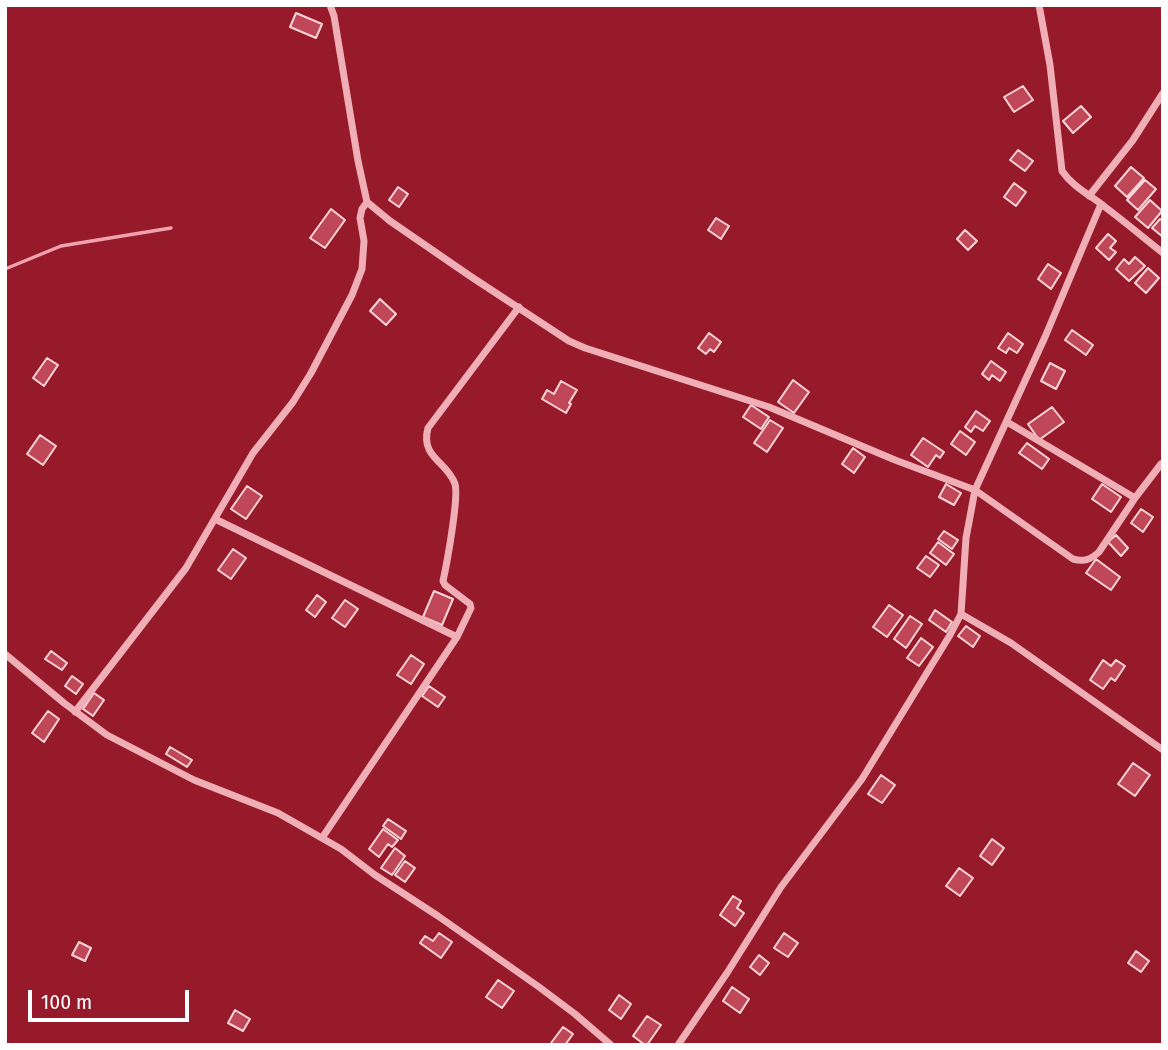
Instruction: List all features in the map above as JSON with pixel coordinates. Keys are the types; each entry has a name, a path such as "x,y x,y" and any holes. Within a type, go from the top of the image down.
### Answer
{"street":[{"path":"330,5 367,202 390,221 549,329 577,345 769,407 975,490 1073,559 1082,561 1091,559 1099,552 1135,498 1163,463"},
{"path":"1039,5 1062,171 1089,197 1163,253"},
{"path":"1089,197 1133,141 1163,93"},
{"path":"75,712 186,568 253,453 293,402 311,373 352,295 362,269 364,241 360,218 367,202"},
{"path":"678,1045 781,887 862,779 961,614 966,538 975,490 1045,337 1101,204"},
{"path":"322,838 457,637 471,608 470,604 443,581 456,499 455,484 428,449 425,438 432,422 519,307"},
{"path":"1007,422 1135,498"},
{"path":"215,519 457,637"},
{"path":"961,614 1011,643 1163,750"},
{"path":"5,654 107,735 194,780 278,813 341,849 529,980 611,1045"}],"building":[{"path":"296,13 322,24 316,38 290,27"},
{"path":"1023,86 1033,100 1014,112 1004,97"},
{"path":"1081,106 1091,117 1073,133 1063,121"},
{"path":"1018,150 1033,161 1025,171 1010,160"},
{"path":"1131,167 1144,178 1127,197 1115,186"},
{"path":"1145,180 1156,189 1138,210 1127,200"},
{"path":"1014,183 1026,192 1016,206 1004,197"},
{"path":"398,187 408,194 399,207 389,200"},
{"path":"1150,200 1162,211 1148,228 1135,217"},
{"path":"331,209 345,220 325,248 310,238"},
{"path":"716,218 729,226 721,239 708,230"},
{"path":"1160,219 1163,221 1163,237 1152,228"},
{"path":"965,230 977,241 968,250 957,239"},
{"path":"1108,234 1116,241 1110,248 1116,252 1109,260 1096,248"},
{"path":"1135,257 1145,266 1129,281 1116,269 1124,259 1129,264"},
{"path":"1048,264 1061,273 1051,289 1038,279"},
{"path":"1148,268 1159,278 1146,293 1135,283"},
{"path":"380,299 396,314 386,325 370,311"},
{"path":"1072,330 1093,345 1086,355 1065,340"},
{"path":"709,333 721,342 714,352 710,349 706,354 698,348"},
{"path":"1008,333 1023,344 1017,353 1009,348 1006,353 998,348"},
{"path":"47,358 58,365 44,386 33,378"},
{"path":"991,361 1006,372 1000,381 992,375 989,380 982,374"},
{"path":"1050,363 1065,371 1056,389 1041,381"},
{"path":"793,380 809,392 794,413 778,402"},
{"path":"561,381 577,390 566,413 542,399 547,390 554,394"},
{"path":"751,405 769,417 761,429 743,417"},
{"path":"1052,407 1064,422 1039,440 1028,424"},
{"path":"976,411 990,421 983,431 975,426 971,432 965,427"},
{"path":"770,420 783,428 767,452 754,443"},
{"path":"960,431 975,442 966,455 951,444"},
{"path":"40,435 56,446 43,465 27,454"},
{"path":"923,438 944,452 940,458 936,455 928,467 911,455"},
{"path":"1027,443 1049,459 1042,469 1019,453"},
{"path":"853,448 865,457 854,473 842,464"},
{"path":"946,484 961,493 954,505 939,497"},
{"path":"1102,484 1121,497 1111,512 1092,499"},
{"path":"247,486 262,496 246,519 231,509"},
{"path":"1141,509 1153,517 1143,532 1131,523"},
{"path":"944,531 958,540 952,549 938,539"},
{"path":"1116,535 1128,548 1121,556 1108,542"},
{"path":"938,542 954,554 946,565 930,553"},
{"path":"233,549 246,558 231,579 218,570"},
{"path":"926,556 939,565 930,577 917,568"},
{"path":"1096,559 1120,577 1111,590 1086,573"},
{"path":"434,591 453,599 442,625 423,617"},
{"path":"317,595 326,602 315,617 306,610"},
{"path":"345,600 358,609 345,627 332,618"},
{"path":"889,605 903,615 887,637 873,627"},
{"path":"935,610 952,622 946,632 929,620"},
{"path":"910,616 922,624 906,648 894,639"},
{"path":"966,626 980,636 973,647 958,636"},
{"path":"921,638 933,647 919,666 907,658"},
{"path":"51,651 67,663 62,670 45,659"},
{"path":"411,655 424,664 411,684 397,675"},
{"path":"1103,660 1111,666 1116,660 1125,666 1115,681 1111,678 1103,689 1090,680"},
{"path":"72,676 83,684 76,694 65,686"},
{"path":"429,686 445,697 438,707 422,696"},
{"path":"94,693 104,700 93,716 83,709"},
{"path":"48,711 59,719 44,742 32,733"},
{"path":"170,747 192,760 187,767 166,754"},
{"path":"1133,763 1150,775 1135,796 1118,784"},
{"path":"881,775 895,785 882,803 868,794"},
{"path":"388,819 406,831 401,839 383,826"},
{"path":"383,829 398,840 392,847 388,844 379,857 369,849"},
{"path":"992,839 1004,848 992,865 980,856"},
{"path":"395,848 405,856 392,875 381,868"},
{"path":"405,861 415,868 405,882 395,875"},
{"path":"959,868 973,878 960,896 946,886"},
{"path":"733,896 741,901 737,908 744,913 735,926 720,915"},
{"path":"439,933 452,942 441,958 420,943 425,936 433,941"},
{"path":"784,933 798,943 788,957 774,948"},
{"path":"79,942 91,948 85,961 72,955"},
{"path":"1136,951 1149,961 1141,972 1128,963"},
{"path":"759,955 769,963 760,975 750,967"},
{"path":"498,980 514,991 502,1008 486,997"},
{"path":"732,987 749,999 740,1013 723,1001"},
{"path":"619,995 631,1004 621,1019 609,1010"},
{"path":"235,1010 250,1019 243,1031 228,1023"},
{"path":"647,1016 661,1025 645,1045 633,1036"},
{"path":"563,1027 573,1034 565,1045 554,1045 551,1043"}],"waterway":[{"path":"5,269 61,246 171,228"}]}
